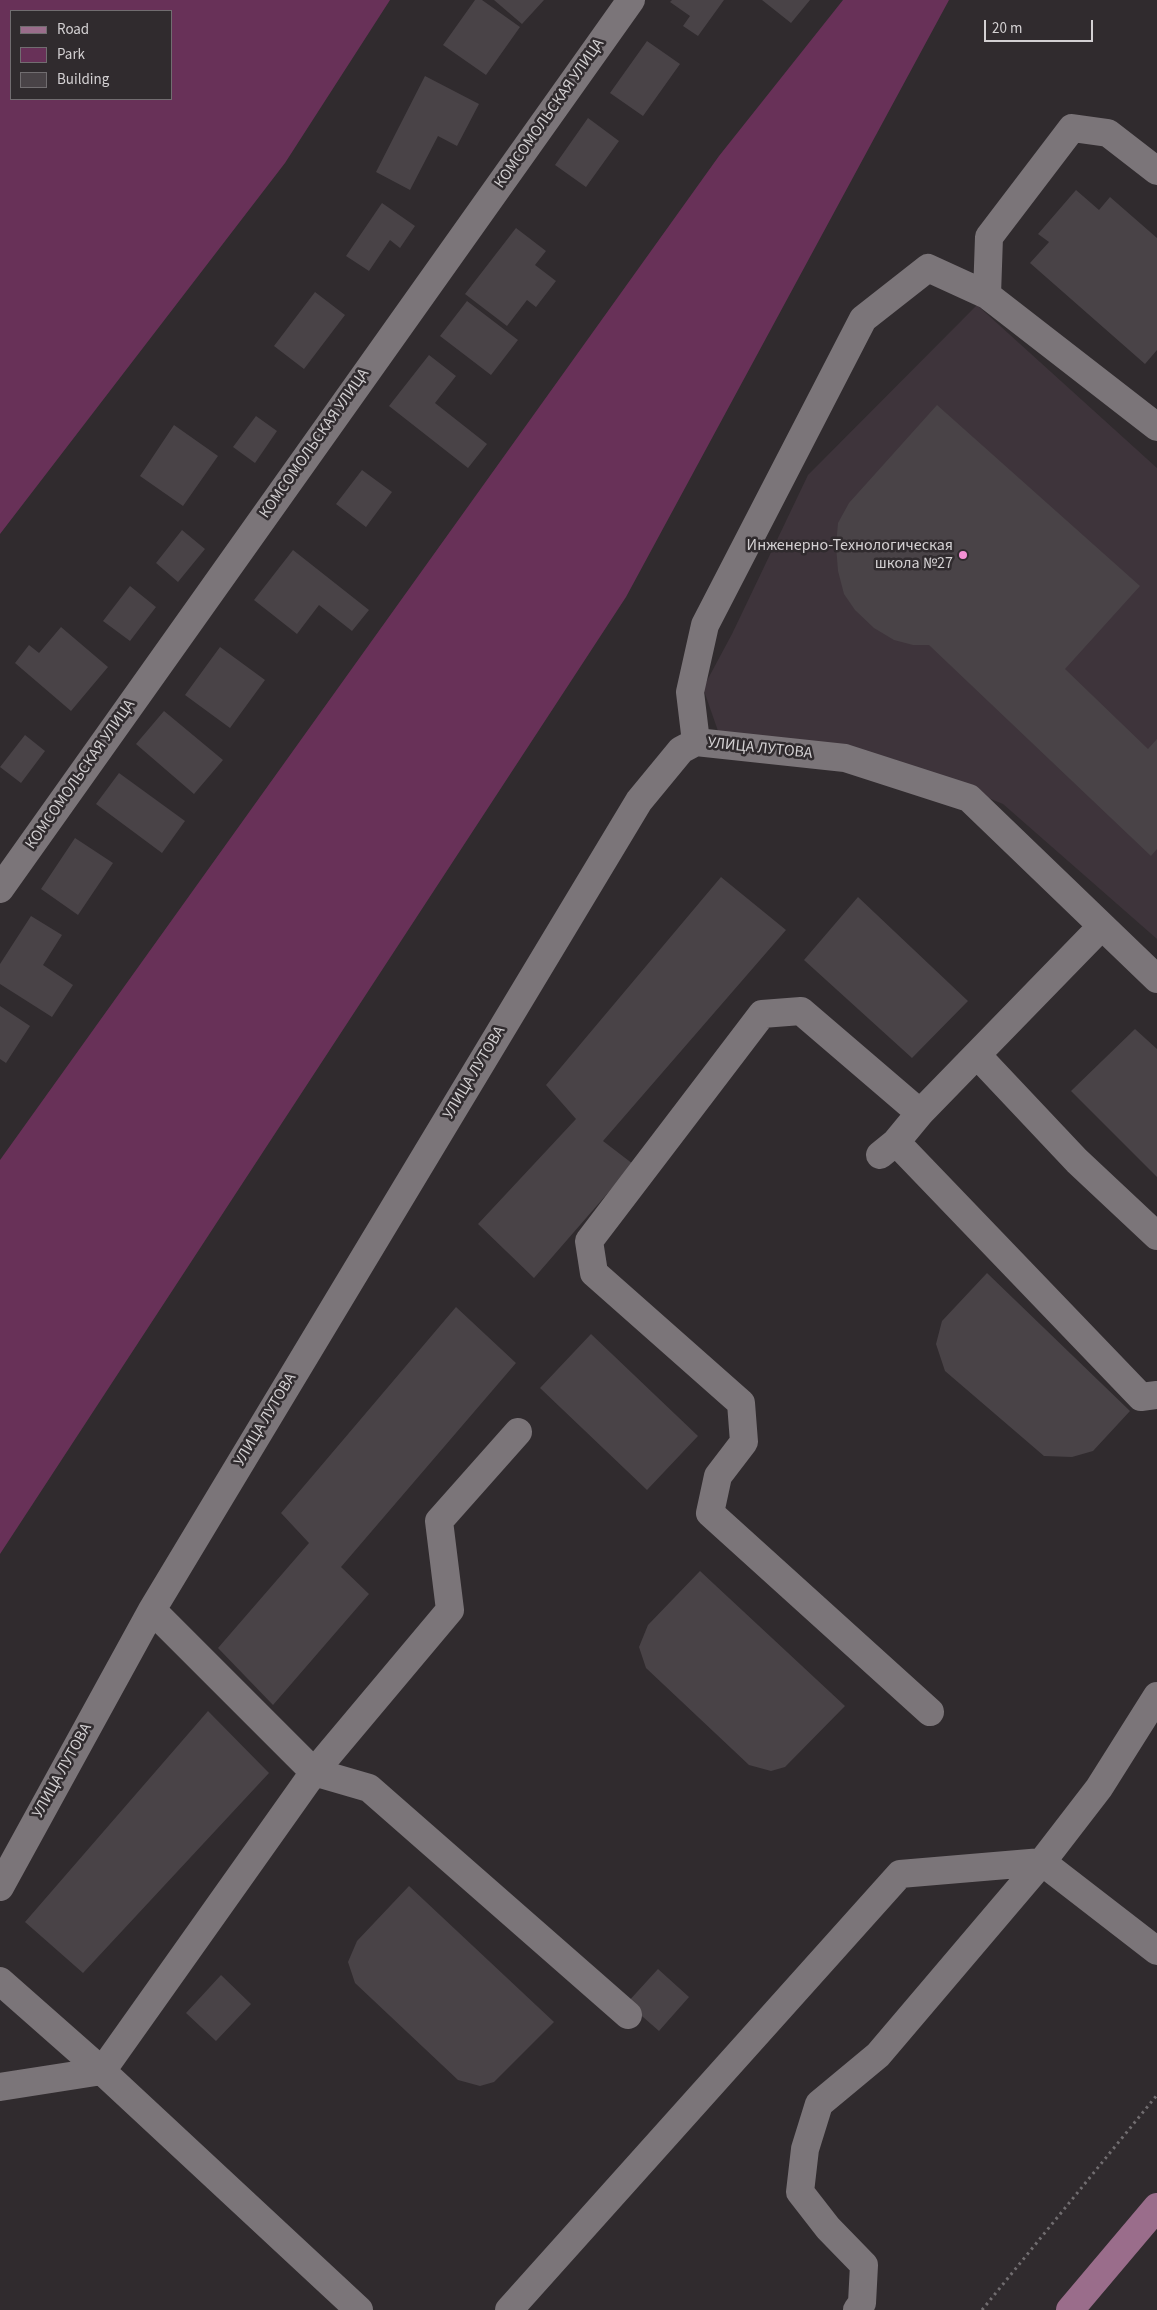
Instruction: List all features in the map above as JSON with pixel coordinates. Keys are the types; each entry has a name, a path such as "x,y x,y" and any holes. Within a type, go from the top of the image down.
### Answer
{"main road":[{"path":"1070,2310 1157,2207"}],"street":[{"name":"КОМСОМОЛЬСКАЯ УЛИЦА","path":"0,889 631,0"},
{"path":"987,295 989,237 1072,128 1108,133 1157,171"},
{"path":"696,742 690,692 705,625 863,319 928,268 987,295 1157,427"},
{"name":"УЛИЦА ЛУТОВА","path":"0,1887 152,1610 639,801 681,750 696,742 845,758 969,798 1157,979"},
{"path":"1101,926 888,1148 1141,1397 1157,1395"},
{"path":"920,1113 801,1011 762,1014 589,1241 594,1273 741,1404 744,1442 718,1476 710,1513 930,1712"},
{"path":"977,1055 1076,1161 1157,1236"},
{"path":"0,2087 102,2071 314,1772 450,1610 439,1521 518,1432"},
{"path":"152,1610 314,1772 368,1788 628,2016"},
{"path":"857,2310 862,2303 864,2266 828,2228 800,2192 805,2149 819,2104 878,2055 1042,1862 1099,1788 1157,1696"},
{"path":"509,2310 900,1874 1042,1862 1157,1951"},
{"path":"0,1980 102,2071 359,2310"}],"path":[{"path":"982,2310 1157,2095"}],"shaded area":[{"name":"Инженерно-Технологическая школа №27","path":"977,305 1157,468 1157,939 1003,804 893,759 718,731 703,688 732,634 808,475"}],"green space":[{"path":"0,0 390,0 285,163 0,534"},
{"path":"843,0 949,0 626,597 0,1554 0,1160 719,156"}],"building":[{"path":"475,0 482,0 520,27 486,75 443,45"},
{"path":"494,0 544,0 522,24"},
{"path":"672,0 724,0 698,36 683,26 690,16 670,2"},
{"path":"762,0 810,0 791,23"},
{"path":"647,41 680,64 643,116 610,93"},
{"path":"425,76 479,104 457,146 438,136 410,190 376,172"},
{"path":"588,118 619,141 586,187 555,165"},
{"path":"1076,190 1099,210 1110,197 1157,238 1157,350 1145,364 1030,263 1049,242 1038,234"},
{"path":"382,203 415,226 400,248 390,240 369,271 346,256"},
{"path":"516,228 546,251 535,265 556,281 536,307 527,300 507,326 465,294"},
{"path":"315,292 345,315 304,369 274,346"},
{"path":"467,301 518,340 491,375 440,336"},
{"path":"429,355 456,376 435,403 487,444 468,468 389,406"},
{"path":"937,405 1140,586 1065,669 1148,749 1157,739 1157,849 1151,856 929,645 913,645 894,640 874,628 855,610 844,594 838,571 836,546 838,523 849,503"},
{"path":"256,416 277,431 255,463 233,447"},
{"path":"174,425 218,456 183,506 140,476"},
{"path":"362,470 392,492 366,527 336,504"},
{"path":"182,530 205,549 178,582 156,563"},
{"path":"293,550 369,610 352,631 319,605 297,634 254,600"},
{"path":"130,586 156,607 130,641 103,621"},
{"path":"61,627 108,667 71,711 15,663 29,645 39,653"},
{"path":"220,647 265,680 230,728 185,695"},
{"path":"164,711 223,760 194,794 136,744"},
{"path":"25,735 45,751 21,783 0,767"},
{"path":"119,773 185,821 162,853 96,804"},
{"path":"75,838 113,863 78,915 41,889"},
{"path":"721,877 786,930 603,1141 633,1164 534,1278 478,1224 576,1119 546,1085"},
{"path":"858,897 968,1001 912,1058 804,960"},
{"path":"31,916 62,935 43,965 73,985 52,1017 0,984 0,964"},
{"path":"0,1006 30,1026 6,1063 0,1059"},
{"path":"1135,1029 1157,1049 1157,1177 1071,1091"},
{"path":"987,1273 1130,1411 1093,1451 1072,1457 1044,1456 945,1371 936,1344 942,1321"},
{"path":"456,1307 516,1363 341,1567 369,1594 273,1705 218,1648 309,1543 281,1513"},
{"path":"591,1334 698,1436 647,1490 540,1388"},
{"path":"700,1571 845,1706 785,1767 771,1771 749,1765 646,1668 639,1647 648,1625"},
{"path":"208,1711 269,1773 83,1973 25,1922"},
{"path":"409,1886 554,2022 494,2082 480,2086 458,2080 355,1983 348,1962 357,1941"},
{"path":"658,1969 689,1997 659,2031 627,2003"},
{"path":"221,1975 251,2004 216,2041 186,2013"}],"place":[{"name":"Инженерно-Технологическая школа №27","path":"963,555"}]}
